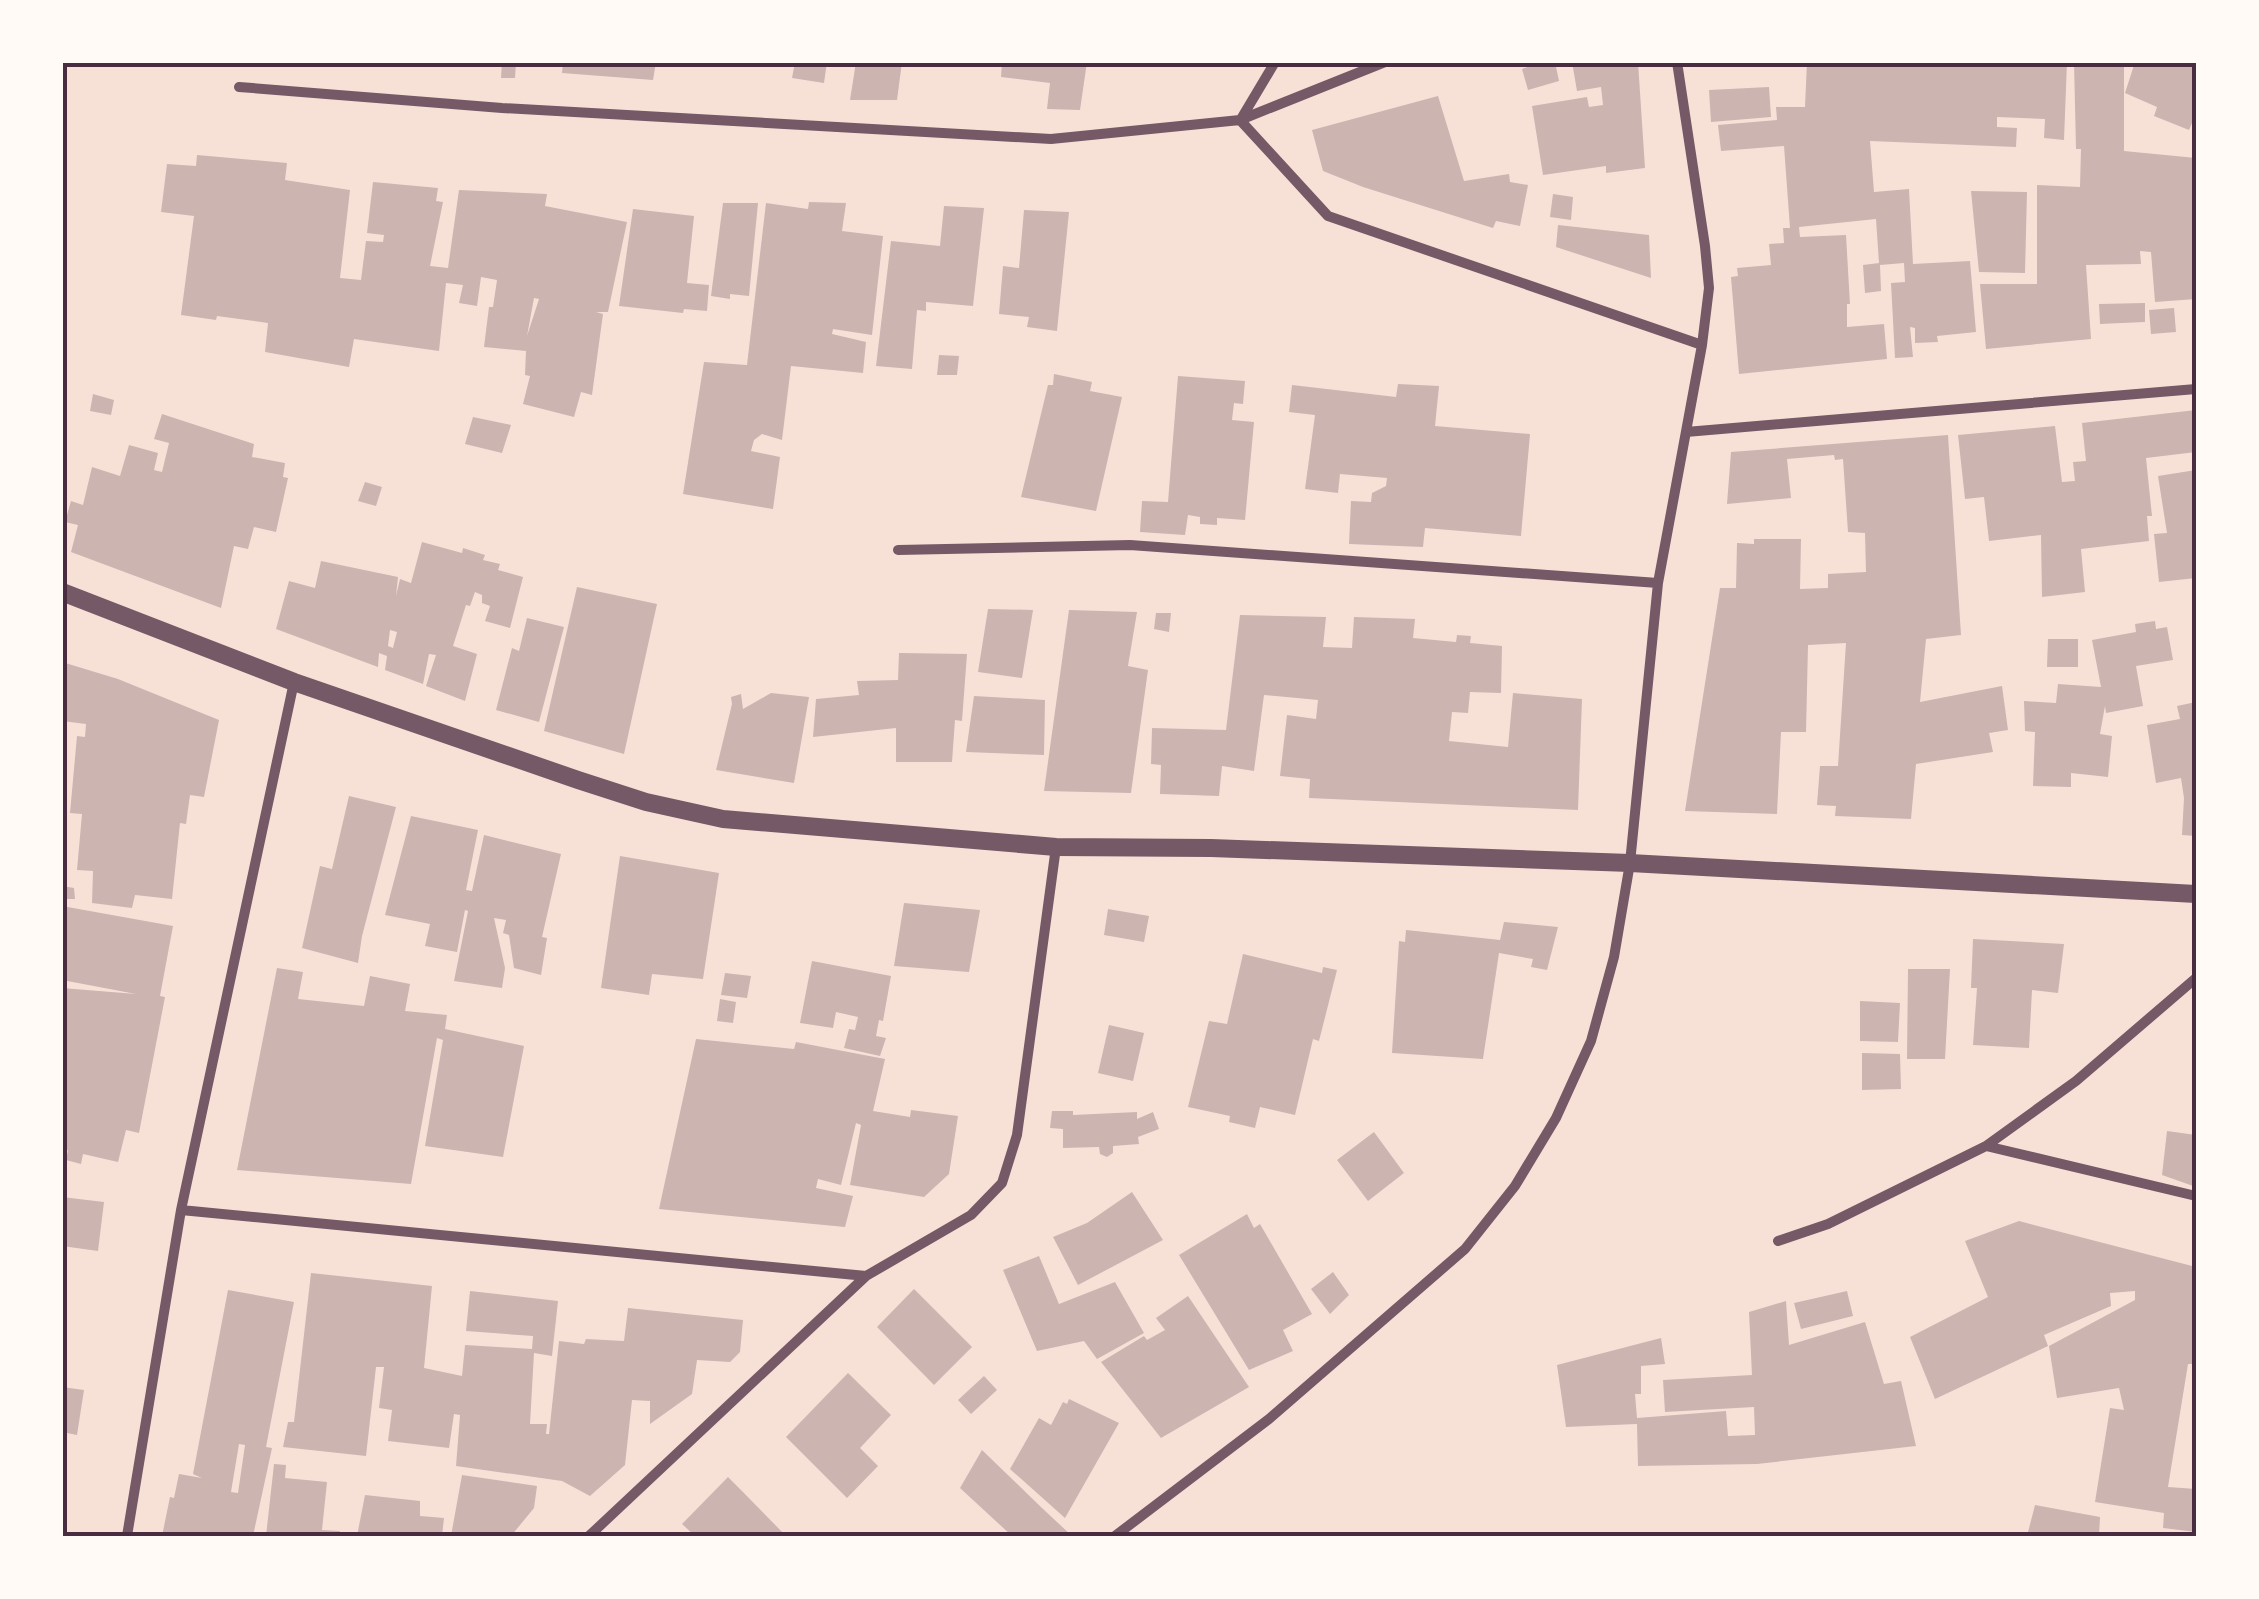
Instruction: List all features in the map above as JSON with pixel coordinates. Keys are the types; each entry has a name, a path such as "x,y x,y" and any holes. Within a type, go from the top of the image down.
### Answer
{"street":[{"path":"1240,120 1274,62"},
{"path":"239,87 502,108 1051,139 1240,120 1386,62"},
{"path":"1115,1536 1269,1419 1465,1249 1515,1186 1556,1118 1591,1041 1614,957 1630,863 1658,584 1702,345 1708,274 1677,62"},
{"path":"1240,120 1328,216 1702,345"},
{"path":"1686,432 2196,389"},
{"path":"898,550 1130,545 1658,584"},
{"path":"62,592 294,682 646,802 724,819 1056,847 1211,848 1630,863 2196,894"},
{"path":"127,1536 181,1210 294,682"},
{"path":"589,1536 866,1276 971,1216 1002,1182 1017,1134 1056,847"},
{"path":"1778,1241 1828,1224 1986,1146 2076,1081 2196,978"},
{"path":"1986,1146 2196,1196"},
{"path":"181,1210 866,1276"}],"building":[{"path":"502,62 516,62 515,78 501,78"},
{"path":"563,62 656,62 653,80 562,73"},
{"path":"795,62 827,62 824,83 792,78"},
{"path":"856,62 902,62 897,100 850,100"},
{"path":"1002,62 1087,62 1080,110 1047,109 1050,83 1001,77"},
{"path":"1555,62 1559,81 1528,90 1522,69"},
{"path":"1572,62 1638,62 1645,168 1606,173 1606,166 1543,175 1532,106 1587,97 1589,107 1603,105 1601,87 1577,91"},
{"path":"1807,62 2067,62 2064,140 2044,138 2045,119 1997,117 1997,127 2017,128 2016,147 1870,141 1874,192 1909,189 1913,264 1970,261 1976,332 1937,336 1938,342 1915,343 1915,328 1910,327 1913,357 1895,358 1891,283 1905,282 1904,263 1880,265 1881,291 1865,293 1863,265 1879,263 1876,219 1799,227 1800,237 1846,235 1850,304 1847,327 1884,324 1887,359 1739,374 1731,277 1738,276 1737,268 1771,265 1769,244 1784,243 1783,228 1790,228 1784,146 1721,151 1718,125 1777,120 1776,107 1805,107"},
{"path":"2074,62 2124,62 2124,151 2196,158 2196,299 2155,302 2151,252 2140,251 2141,264 2086,265 2091,339 1986,349 1980,284 2037,284 2037,185 2080,187"},
{"path":"2135,62 2196,62 2196,124 2192,123 2189,130 2154,116 2157,107 2125,93"},
{"path":"1769,87 1771,117 1711,122 1709,90"},
{"path":"1438,96 1464,181 1509,174 1510,182 1528,185 1520,226 1496,221 1493,228 1323,171 1312,130"},
{"path":"197,155 287,163 285,180 350,190 340,278 361,280 366,241 383,242 384,235 367,233 373,182 438,188 436,201 443,202 430,266 448,268 459,190 547,194 545,206 627,222 608,312 596,312 603,314 592,395 581,392 574,417 523,404 530,376 525,375 526,351 484,347 497,280 481,277 477,306 459,303 463,285 446,283 439,351 354,339 349,367 265,352 268,323 181,315 194,216 161,212 167,164 196,166","holes":["534,298 539,299 527,336"]},
{"path":"1971,191 2027,192 2025,273 1979,272"},
{"path":"1553,194 1573,197 1571,220 1550,217"},
{"path":"809,202 846,203 842,231 883,236 872,335 833,329 832,334 866,342 863,373 791,366 782,440 762,434 754,440 751,451 780,457 773,509 683,494 704,362 747,365 766,203 808,209"},
{"path":"723,203 758,203 749,296 711,296"},
{"path":"944,206 984,208 973,306 926,302 926,311 917,310 912,369 876,366 891,241 940,246"},
{"path":"633,209 694,216 687,283 709,285 707,311 684,309 683,313 619,306"},
{"path":"1024,210 1069,212 1057,331 1027,327 1029,317 999,314 1003,266 1019,268"},
{"path":"1558,225 1649,235 1651,278 1556,247"},
{"path":"2145,303 2145,322 2100,324 2099,304"},
{"path":"2174,308 2176,332 2151,334 2149,310"},
{"path":"939,355 959,356 957,375 937,375"},
{"path":"1054,374 1092,382 1090,391 1122,397 1096,511 1021,497"},
{"path":"1178,376 1245,381 1243,404 1234,403 1232,420 1254,422 1245,520 1217,518 1217,525 1200,524 1200,517 1188,515 1185,535 1140,532 1142,501 1168,502"},
{"path":"1398,384 1439,386 1435,426 1530,434 1521,536 1425,528 1423,547 1349,544 1351,501 1371,502 1372,493 1386,486 1387,478 1340,474 1338,493 1305,489 1315,415 1289,412 1292,385 1396,397"},
{"path":"93,394 114,400 111,415 90,411"},
{"path":"2196,410 2196,452 2146,458 2152,516 2147,516 2149,541 2081,549 2085,592 2042,597 2041,535 1989,541 1984,497 1965,499 1958,435 2055,426 2062,482 2075,481 2073,462 2086,461 2082,423"},
{"path":"162,414 254,444 252,457 285,463 283,477 288,478 276,532 254,527 248,549 234,546 221,608 71,552 78,525 65,522 71,501 83,505 92,467 120,476 129,445 158,453 154,470 162,472 169,443 154,439"},
{"path":"473,417 511,425 502,453 465,444"},
{"path":"1948,435 1961,635 1926,639 1920,702 2002,686 2008,730 1989,733 1993,752 1916,764 1911,819 1835,816 1836,806 1817,805 1820,766 1838,766 1846,643 1808,645 1806,732 1781,732 1777,814 1685,811 1720,588 1736,588 1737,543 1801,539 1800,589 1828,588 1828,574 1866,572 1865,533 1848,532 1843,459 1835,460 1834,455 1787,459 1791,498 1727,504 1731,452"},
{"path":"2196,470 2196,578 2159,582 2154,534 2167,533 2158,476"},
{"path":"365,482 382,487 376,506 358,501"},
{"path":"422,542 485,555 483,560 500,564 498,570 523,577 510,628 485,621 490,606 482,603 482,595 475,592 470,606 466,605 453,646 477,654 465,701 426,686 436,655 429,654 423,684 385,670 387,656 379,653 378,667 276,629 289,581 315,588 321,561 398,577 396,596 400,579 411,583","holes":["390,630 397,632 393,648 388,646"]},
{"path":"577,587 657,604 624,754 544,731"},
{"path":"988,609 1033,610 1022,678 978,672"},
{"path":"1069,610 1137,612 1128,666 1148,670 1131,793 1044,791"},
{"path":"1156,613 1171,613 1169,632 1154,629"},
{"path":"1240,615 1326,617 1323,647 1352,648 1354,617 1415,619 1413,638 1456,642 1457,635 1471,636 1470,643 1502,646 1501,693 1470,692 1468,713 1452,712 1449,741 1508,747 1513,693 1582,699 1578,810 1309,798 1310,779 1280,776 1287,715 1316,719 1318,700 1264,695 1254,771 1222,766 1219,796 1160,794 1161,765 1151,764 1152,728 1226,730"},
{"path":"527,618 564,627 539,722 496,710 512,648 519,651"},
{"path":"2155,621 2156,629 2167,627 2173,660 2136,666 2143,706 2106,713 2105,706 2100,734 2112,736 2108,777 2071,773 2071,787 2033,786 2035,732 2025,731 2024,701 2056,703 2058,684 2101,687 2092,640 2136,632 2135,624"},
{"path":"2048,639 2078,639 2078,667 2047,667"},
{"path":"899,653 967,654 962,721 955,720 952,762 896,762 896,728 813,737 816,699 859,695 857,681 898,680"},
{"path":"62,662 118,679 219,720 204,797 190,795 186,824 180,823 172,899 135,895 132,908 92,903 93,871 77,870 82,814 70,813 77,736 85,737 86,724 62,721"},
{"path":"771,693 809,697 794,783 716,770 731,697 741,694 743,709"},
{"path":"974,696 1045,700 1044,755 966,752"},
{"path":"2196,702 2196,836 2182,835 2181,778 2156,783 2147,725 2180,719 2177,706"},
{"path":"349,796 396,807 358,963 302,948 320,866 332,869"},
{"path":"411,816 478,830 466,890 472,891 484,835 561,854 542,937 547,938 541,975 514,968 509,935 503,933 506,920 494,918 505,968 502,988 454,981 468,911 465,910 457,952 425,946 430,924 385,915"},
{"path":"620,856 719,873 703,979 652,974 649,995 601,988"},
{"path":"62,886 74,888 75,899 62,899"},
{"path":"904,903 980,910 969,972 894,966"},
{"path":"62,906 173,926 160,996 165,997 139,1133 126,1130 118,1162 83,1154 81,1164 66,1160 68,1150 62,1149 62,988 136,994 62,980"},
{"path":"1108,909 1149,916 1144,942 1104,935"},
{"path":"1504,922 1558,927 1547,970 1531,967 1533,959 1499,953 1483,1059 1392,1053 1399,941 1405,942 1406,930 1500,940"},
{"path":"1973,939 2064,944 2058,993 2032,990 2029,1048 1973,1045 1977,988 1971,988"},
{"path":"1243,954 1322,973 1323,967 1337,970 1319,1041 1313,1039 1295,1115 1260,1107 1255,1128 1229,1122 1230,1116 1188,1107 1209,1021 1227,1024"},
{"path":"812,961 891,976 883,1021 879,1020 876,1036 886,1038 880,1056 844,1048 849,1029 855,1030 858,1017 836,1012 833,1028 800,1023"},
{"path":"277,968 303,972 298,999 364,1006 370,976 410,984 405,1011 447,1015 445,1029 524,1046 503,1157 425,1146 443,1040 437,1038 411,1184 237,1170"},
{"path":"1908,969 1950,969 1945,1059 1907,1059"},
{"path":"725,973 751,976 747,998 721,995"},
{"path":"720,999 736,1002 733,1023 717,1021"},
{"path":"1860,1001 1900,1003 1898,1042 1860,1041"},
{"path":"1109,1025 1144,1033 1133,1081 1098,1073"},
{"path":"696,1039 794,1049 796,1042 885,1059 873,1111 910,1117 911,1110 958,1116 949,1174 924,1197 850,1185 861,1125 856,1123 841,1185 818,1179 816,1188 853,1196 845,1227 659,1209"},
{"path":"1862,1053 1900,1054 1901,1089 1862,1090"},
{"path":"1052,1111 1073,1111 1073,1115 1137,1112 1137,1119 1153,1112 1159,1129 1138,1137 1139,1144 1113,1146 1113,1153 1107,1157 1100,1154 1099,1147 1063,1148 1063,1129 1050,1128"},
{"path":"2167,1131 2196,1135 2196,1187 2162,1175"},
{"path":"1374,1132 1404,1173 1368,1201 1337,1160"},
{"path":"1132,1192 1163,1240 1078,1285 1053,1237 1087,1223"},
{"path":"62,1197 104,1202 98,1251 62,1246"},
{"path":"1247,1214 1254,1228 1260,1224 1312,1314 1283,1330 1293,1351 1249,1370 1179,1255"},
{"path":"2019,1221 2196,1267 2196,1364 2188,1364 2168,1487 2196,1489 2196,1532 2163,1528 2164,1513 2095,1502 2110,1408 2124,1410 2119,1388 2057,1398 2049,1346 2135,1300 2135,1291 2110,1293 2111,1306 2044,1335 2048,1346 1935,1399 1910,1337 1988,1297 1965,1241"},
{"path":"1039,1256 1059,1304 1115,1282 1144,1333 1097,1359 1084,1341 1037,1351 1003,1270"},
{"path":"1333,1272 1349,1295 1330,1314 1311,1289"},
{"path":"311,1273 432,1286 424,1368 462,1376 465,1345 532,1349 533,1336 466,1331 470,1291 558,1301 552,1356 534,1353 530,1424 547,1424 546,1434 559,1341 624,1341 628,1308 743,1320 740,1352 730,1362 697,1360 692,1394 650,1424 650,1401 632,1400 625,1465 590,1496 562,1481 456,1466 460,1415 454,1414 449,1448 388,1441 392,1410 379,1408 384,1367 376,1367 366,1456 283,1447 288,1422 294,1422"},
{"path":"914,1289 972,1347 934,1385 877,1327"},
{"path":"228,1290 294,1302 266,1447 272,1448 253,1536 162,1536 179,1474 202,1478 193,1474","holes":["239,1444 245,1445 238,1493 231,1492"]},
{"path":"1847,1291 1853,1316 1801,1329 1794,1303"},
{"path":"1188,1296 1249,1387 1161,1438 1101,1362 1144,1336 1147,1340 1165,1330 1156,1318"},
{"path":"1786,1301 1789,1345 1865,1322 1884,1384 1901,1381 1916,1446 1757,1464 1638,1466 1637,1424 1566,1427 1557,1365 1661,1338 1665,1364 1641,1366 1641,1394 1635,1394 1637,1418 1726,1411 1728,1436 1755,1435 1754,1407 1665,1412 1663,1380 1752,1375 1749,1312"},
{"path":"848,1373 891,1415 860,1448 878,1466 847,1498 786,1437"},
{"path":"984,1376 997,1390 971,1414 958,1400"},
{"path":"62,1387 84,1390 77,1435 62,1432"},
{"path":"1069,1399 1119,1423 1065,1518 1010,1469 1039,1418 1051,1425 1063,1402 1067,1404"},
{"path":"982,1450 1072,1536 1012,1536 960,1488"},
{"path":"274,1464 286,1465 285,1478 327,1482 322,1530 340,1531 339,1536 266,1536"},
{"path":"462,1475 537,1486 534,1508 511,1536 451,1536"},
{"path":"728,1477 786,1536 695,1536 682,1524"},
{"path":"365,1495 420,1501 420,1516 444,1518 442,1536 357,1536"},
{"path":"2035,1505 2100,1517 2099,1536 2027,1536"}]}
